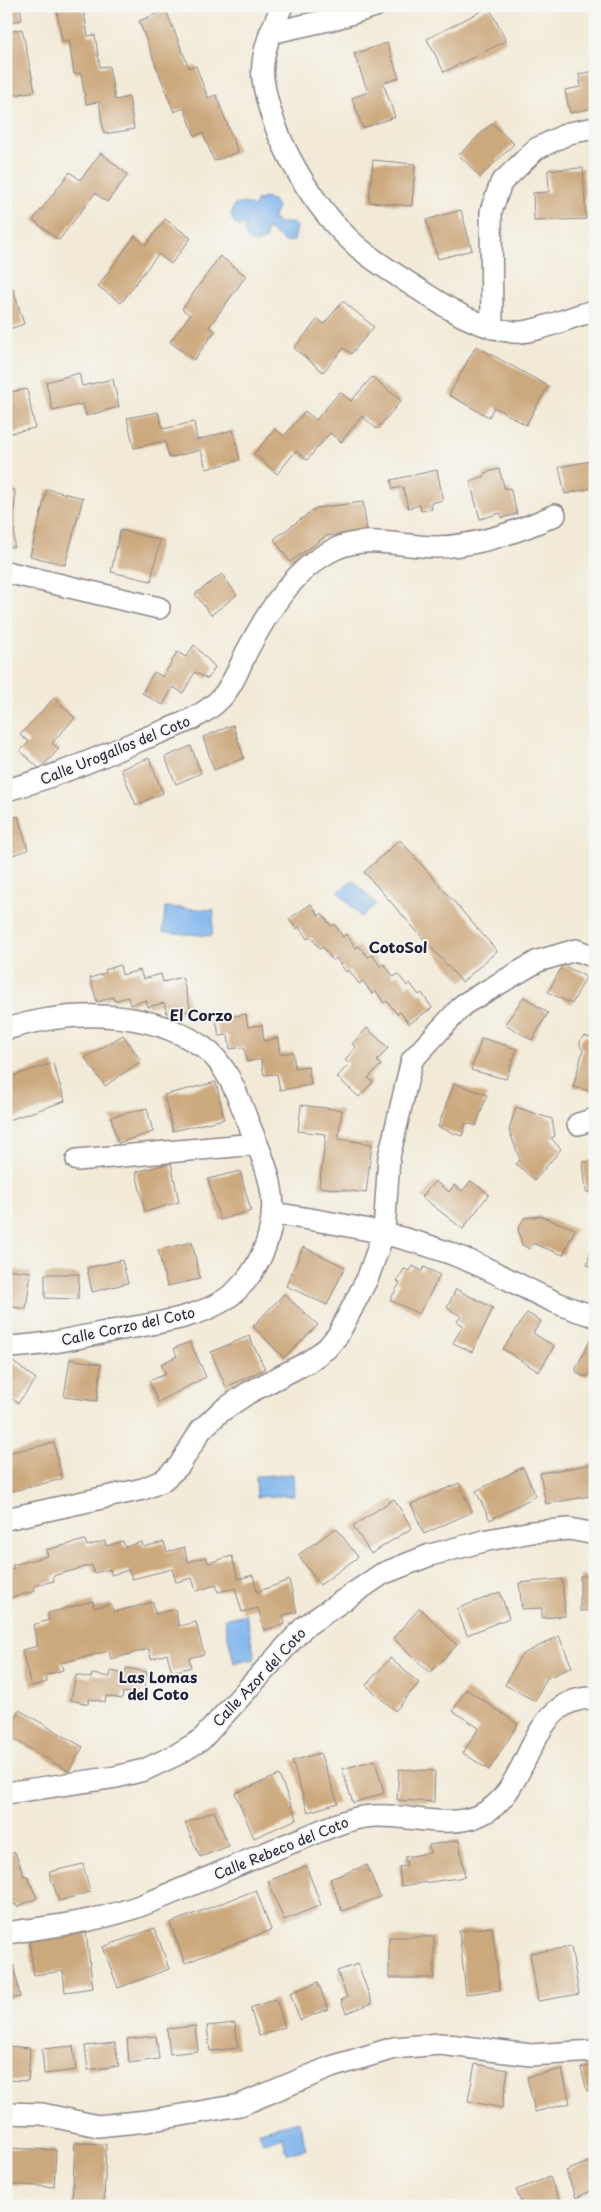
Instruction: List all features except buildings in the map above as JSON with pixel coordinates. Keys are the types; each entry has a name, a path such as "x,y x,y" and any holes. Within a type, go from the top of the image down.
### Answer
{"street":[{"path":"282,6 270,33 265,53 263,78 270,108 289,153 313,198 348,238 384,266 450,311 474,323 517,332 595,311"},
{"path":"270,33 338,18 375,6"},
{"path":"492,328 491,211 501,183 536,149 569,132 595,128"},
{"name":"Calle Urogallos del Coto","path":"6,790 30,784 79,766 197,717 221,698 263,620 282,592 314,562 336,548 381,541 436,547 467,544 530,526 555,515"},
{"path":"6,572 159,608"},
{"path":"6,1519 143,1489 162,1481 178,1466 201,1430 220,1412 248,1393 308,1362 327,1348 338,1335 368,1277 384,1232 390,1156 412,1060 464,1004 538,961 576,950 595,957"},
{"name":"Calle Corzo del Coto","path":"6,1029 60,1017 108,1017 141,1020 174,1031 204,1047 225,1070 256,1144 272,1189 272,1213 268,1240 254,1270 235,1292 206,1309 177,1318 26,1346 6,1347"},
{"path":"77,1160 256,1144"},
{"path":"272,1213 384,1232 471,1262 567,1309 595,1316"},
{"name":"Calle Azor del Coto","path":"6,1793 116,1777 144,1770 176,1755 201,1740 304,1627 382,1574 430,1555 497,1538 532,1532 570,1529 595,1534"},
{"name":"Calle Rebeco del Coto","path":"6,1934 115,1915 149,1903 267,1852 345,1822 364,1817 454,1820 480,1815 497,1805 511,1786 545,1723 557,1710 569,1701 595,1698"},
{"path":"6,2113 42,2114 98,2126 147,2121 240,2105 331,2067 394,2048 440,2044 531,2055 595,2051"}],"water":[{"path":"265,198 273,200 278,208 272,219 281,223 293,223 297,227 294,241 285,242 267,228 266,239 253,242 247,239 245,235 246,225 240,227 234,223 231,215 234,205 245,204 254,208 256,201"},
{"path":"353,880 376,904 361,917 338,892"},
{"path":"165,907 214,910 212,936 163,932"},
{"path":"293,1474 294,1495 257,1497 256,1476"},
{"path":"246,1614 255,1659 234,1663 224,1619"},
{"path":"299,2121 306,2149 287,2154 283,2137 263,2143 259,2131"}],"district":[{"name":"CotoSol","path":"398,946"},
{"name":"El Corzo","path":"201,1014"},
{"name":"Las Lomas del Coto","path":"158,1684"}]}
